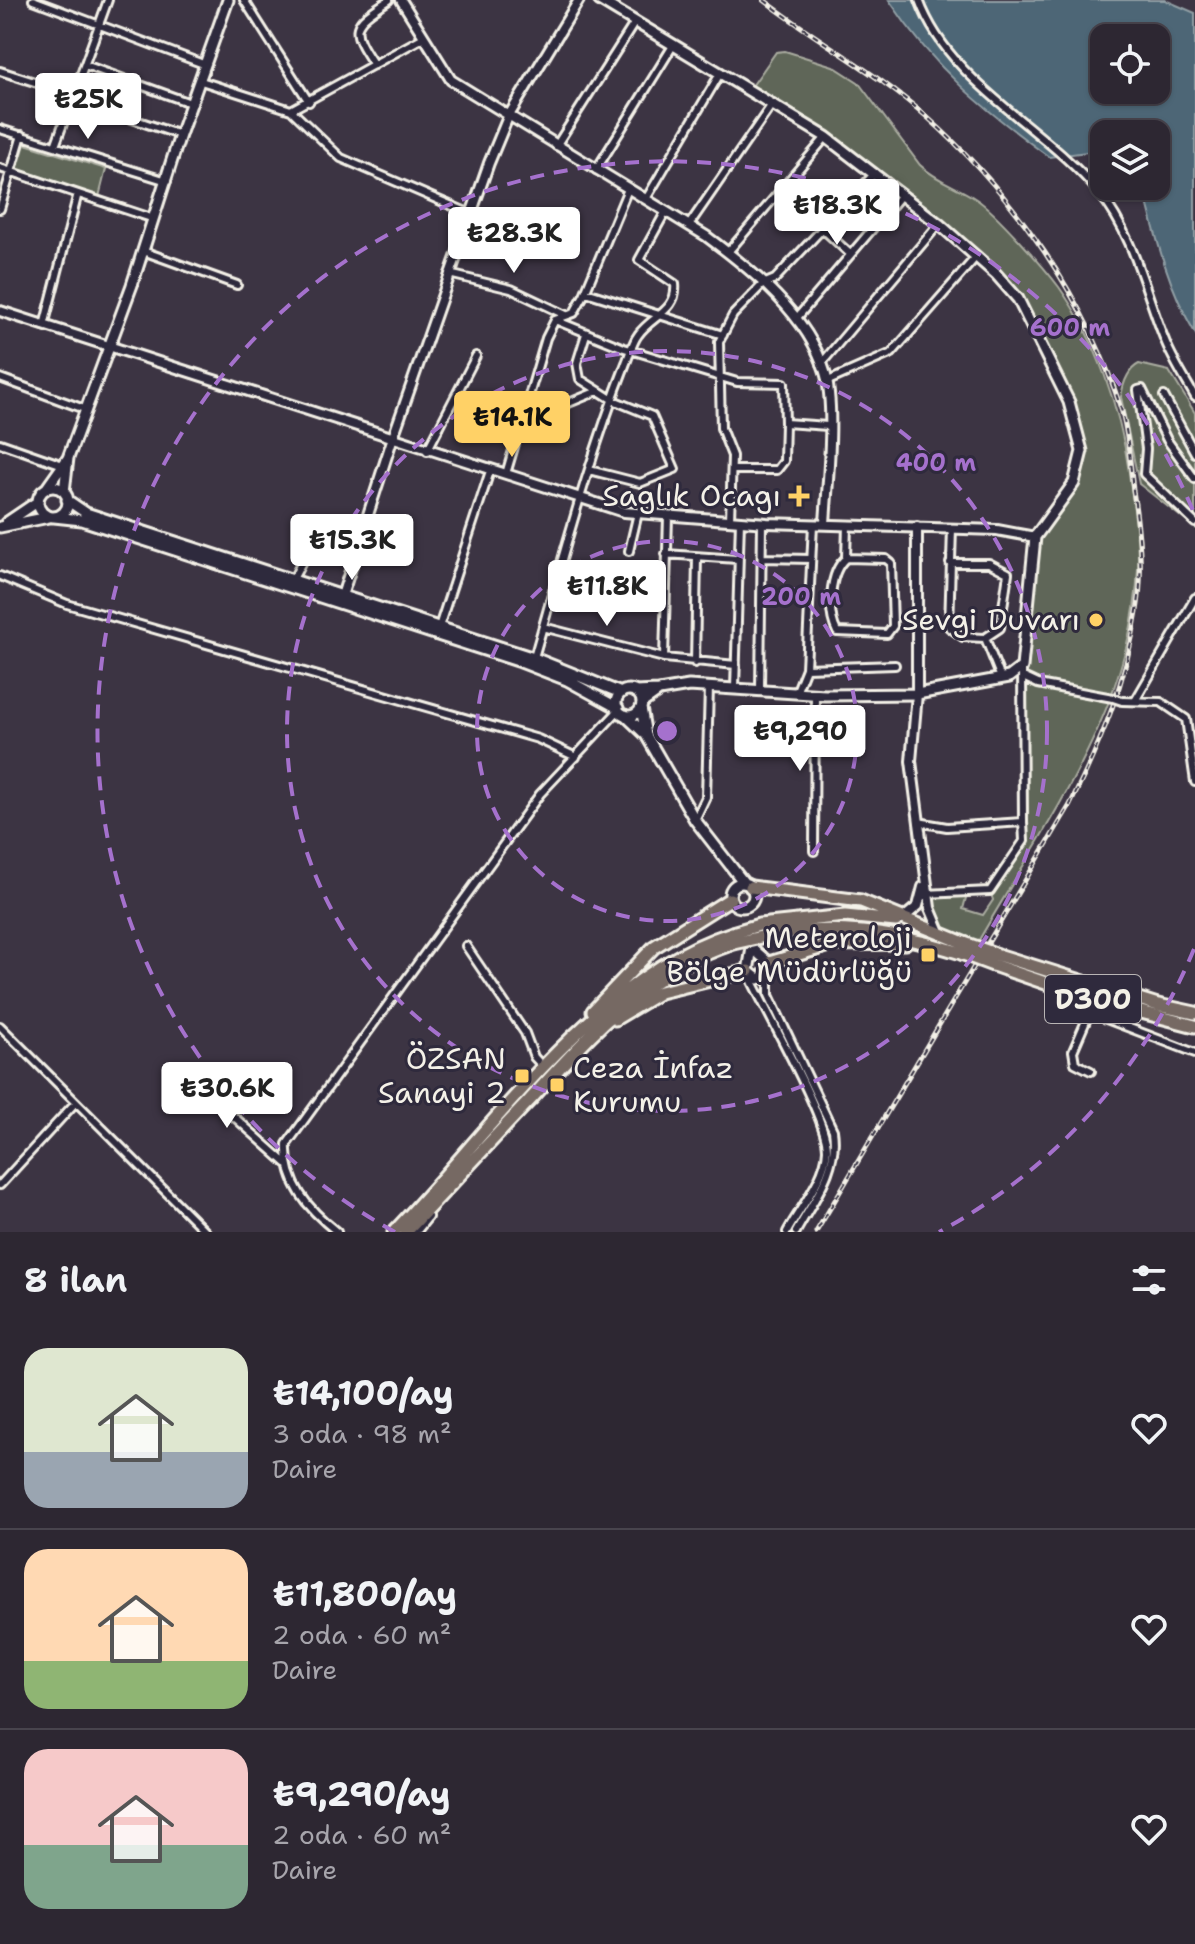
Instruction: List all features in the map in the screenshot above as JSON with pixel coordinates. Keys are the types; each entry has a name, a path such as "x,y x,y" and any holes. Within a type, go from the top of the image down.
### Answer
{"highway":[{"path":"748,885 861,901 901,920"},
{"path":"544,1068 625,973 654,947 732,893"},
{"name":"D300","path":"394,1232 544,1068 616,998 657,966 701,943 845,916 901,920 941,934 962,948"},
{"name":"D300","path":"760,931 841,928 894,934 962,948 1095,1000 1195,1026"},
{"name":"D300","path":"406,1232 585,1039 628,999 663,974 733,938"},
{"path":"769,963 833,944 877,941 932,944"},
{"name":"D300","path":"996,960 1195,1013"},
{"path":"585,1039 660,992 748,971"}],"main road":[{"path":"0,527 37,502 66,462 109,348 228,0"},
{"path":"37,502 40,510 51,517 82,520 291,584 438,630 621,693 709,687 815,694 917,694 1022,672 1035,537 1074,483 1081,459 1081,435 1032,321 1009,287 939,224 875,173 773,103 599,0"},
{"path":"0,527 51,517 65,511 66,462"},
{"path":"46,489 56,487 86,513 291,584"},
{"path":"533,662 596,694 646,735 695,820 748,885 754,898 743,908"},
{"path":"620,711 635,714 659,691"},
{"path":"635,692 641,705 646,735"},
{"path":"620,711 621,693"},
{"path":"730,864 735,906 743,908"},
{"path":"732,893 748,885"},
{"path":"743,908 746,920"},
{"path":"752,948 769,963 763,977 758,979 748,971 752,948"}],"street":[{"path":"33,0 206,65"},
{"path":"55,146 108,0"},
{"path":"244,0 309,102"},
{"path":"374,65 355,36 356,26 359,19 389,0"},
{"path":"401,0 451,80 728,252 796,319 821,364 826,382 825,524"},
{"path":"341,600 449,274 508,117 579,0"},
{"path":"919,0 933,29 962,65 1099,192 1124,229 1167,346 1195,397"},
{"path":"556,146 635,22"},
{"path":"291,110 424,37"},
{"path":"596,170 674,44"},
{"path":"85,65 193,104"},
{"path":"0,71 180,135"},
{"path":"646,199 721,72"},
{"path":"201,81 291,110 341,158 471,214"},
{"path":"689,225 773,103"},
{"path":"0,129 167,181"},
{"path":"0,209 22,135"},
{"path":"728,252 826,137"},
{"path":"0,168 77,197 154,219"},
{"path":"730,520 732,456 721,428 719,342 733,315 763,284 775,279 875,173"},
{"path":"506,474 546,338 555,320 574,313 586,292 628,189"},
{"path":"796,319 902,194"},
{"path":"44,326 77,197"},
{"path":"533,662 579,498 632,348 638,334 672,304 676,295 675,284 639,260 666,211"},
{"path":"821,364 939,224"},
{"path":"823,229 850,254"},
{"path":"143,251 237,285"},
{"path":"826,382 892,353 976,257"},
{"path":"449,274 511,289 566,315"},
{"path":"586,292 723,335"},
{"path":"672,304 674,320"},
{"path":"0,311 392,440 579,498 638,513 762,522 997,530 1035,537"},
{"path":"555,320 586,334 737,382 784,383 784,461 777,470 732,470"},
{"path":"586,334 577,363 580,379 613,400 652,416 675,469 640,483 589,470"},
{"path":"427,451 476,356"},
{"path":"0,378 87,410"},
{"path":"1195,479 1167,440 1142,389 1138,390 1146,449 1144,474 1195,523"},
{"path":"554,409 598,391"},
{"path":"1164,396 1195,453"},
{"path":"785,423 828,426"},
{"path":"0,443 66,462"},
{"path":"438,630 490,471"},
{"path":"629,551 638,513"},
{"path":"664,658 668,516"},
{"path":"735,688 740,520"},
{"path":"760,690 762,522"},
{"path":"796,693 806,668 813,524"},
{"path":"846,558 886,559 891,563 893,626 887,634 837,632 832,622 834,577 837,566 846,558 847,525"},
{"path":"917,527 917,694 911,761 925,894 941,934"},
{"path":"950,563 989,563 1008,573 1000,628 985,638 963,637 949,627 950,563 952,528"},
{"path":"666,554 737,559"},
{"path":"695,663 697,557"},
{"path":"762,558 811,559"},
{"path":"291,584 303,560"},
{"path":"0,576 67,604 538,739 576,757"},
{"path":"1135,701 1194,601"},
{"path":"543,627 664,658 736,665"},
{"path":"985,638 1001,678"},
{"path":"806,668 895,665"},
{"path":"1022,672 1046,686 1122,701 1161,702 1186,719 1195,782"},
{"path":"925,894 990,891 1024,841 1022,672"},
{"path":"695,820 706,797 709,687"},
{"path":"814,851 815,694"},
{"path":"286,1163 287,1144 297,1127 379,1021 540,794 620,711"},
{"path":"918,822 947,827 1023,822"},
{"path":"901,920 918,906 925,894"},
{"path":"466,946 544,1068"},
{"path":"769,963 769,995 833,1130 836,1149 828,1175 796,1232"},
{"path":"748,971 817,1117 827,1150 822,1169 787,1232"},
{"path":"1095,1000 1098,1011 1106,1019 1195,1053"},
{"path":"1091,1071 1075,1063 1073,1051 1095,1000"},
{"path":"0,1026 206,1232"},
{"path":"187,1075 286,1163 301,1197 337,1232"},
{"path":"0,1185 76,1102"},
{"path":"415,1232 458,1177"},
{"path":"387,1232 410,1216"}],"green space":[{"path":"785,51 833,66 858,82 920,165 984,205 1042,266 1072,307 1095,352 1113,399 1125,448 1138,544 1138,568 1132,621 1120,671 1102,720 1080,766 975,947 941,934 928,895 967,894 963,909 983,915 993,900 990,891 1024,841 1022,667 1035,537 1074,483 1081,435 1018,299 884,180 750,89 776,52"},
{"path":"25,144 106,169 99,197 17,171"},
{"path":"1139,364 1169,371 1195,413 1195,528 1139,484 1121,397 1126,378"}],"water":[{"path":"889,0 1165,0 1195,13 1195,333 1170,280 1147,200 1170,200 1170,120 1090,120 1090,153 1049,157 961,86 924,47"}],"railway":[{"path":"764,0 927,117 989,180 1044,252 1089,330 1122,412 1140,550 1139,596 1126,662 1102,735 1070,805 816,1232"}],"place":[{"name":"Saglık Ocagı","path":"799,496"},
{"name":"Sevgi Duvarı","path":"1096,620"},
{"name":"Meteroloji Bölge Müdürlüğü","path":"928,955"},
{"name":"ÖZSAN Sanayi 2","path":"522,1076"},
{"name":"Ceza İnfaz Kurumu","path":"557,1085"}]}
